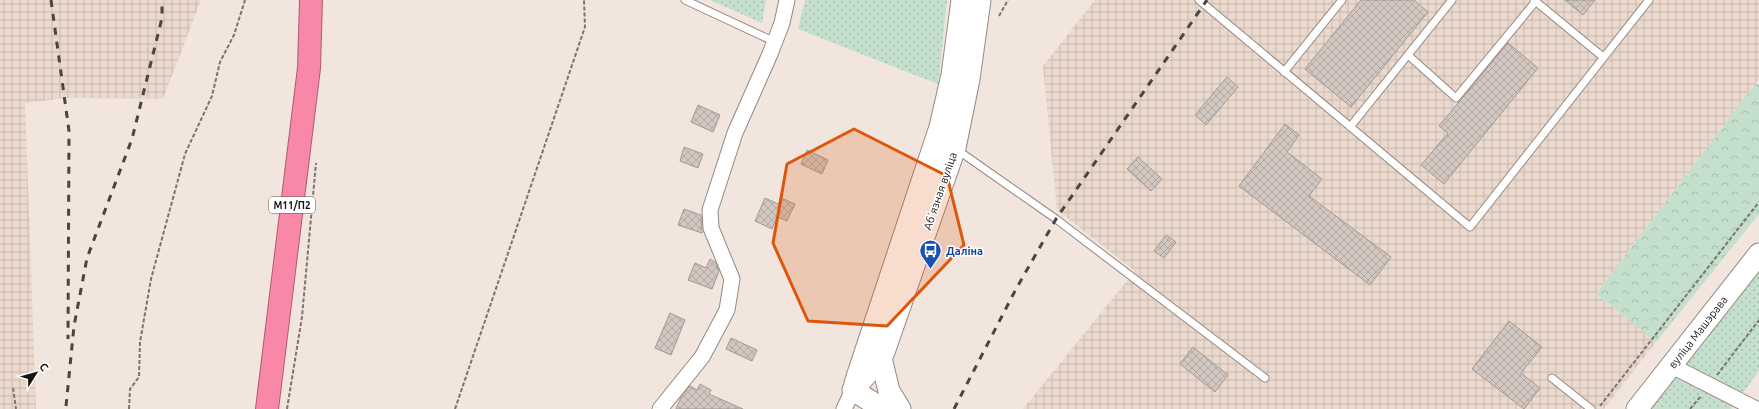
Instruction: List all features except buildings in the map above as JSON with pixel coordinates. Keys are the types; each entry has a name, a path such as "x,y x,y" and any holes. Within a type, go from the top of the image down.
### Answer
{"highway":[{"name":"М11/П2","path":"267,409 309,68 311,0"}],"street":[{"path":"660,409 702,357 727,310 732,279 711,228 710,210 735,133 775,42 788,0"},
{"name":"Абʼязная вуліца","path":"853,390 881,358 946,144 952,75 962,0"},
{"name":"Абʼязная вуліца","path":"844,409 853,390 969,79 980,0"},
{"name":"вуліца Машэрава","path":"1637,409 1759,254"},
{"path":"881,358 889,391 900,409"},
{"path":"1672,366 1710,384 1756,409"},
{"path":"853,390 883,409"}],"lane":[{"path":"685,0 775,42"},
{"path":"1198,0 1470,226 1648,0"},
{"path":"1284,72 1342,0"},
{"path":"1350,127 1452,0"},
{"path":"1408,55 1456,98 1535,1 1603,57"},
{"path":"946,144 1056,219 1264,378"},
{"path":"1552,378 1591,409"}],"path":[{"path":"129,409 130,389 139,377 140,342 151,279 185,154 212,96 220,62 234,35 245,0"},
{"path":"456,409 585,27 584,0"},
{"path":"999,16 1008,0"},
{"path":"287,409 302,317 314,178"},
{"path":"1598,409 1759,202"},
{"path":"1690,409 1759,320"},
{"path":"13,388 16,409"}],"highlighted area":[{"path":"854,129 947,176 964,245 887,326 808,321 773,243 787,164"}],"shaded area":[{"path":"0,0 201,0 163,99 65,98 25,103 36,409 0,409"},
{"path":"1095,0 1759,0 1759,79 1596,294 1656,342 1604,409 1023,409 1135,271 1057,210 1043,66"}],"green space":[{"path":"710,0 766,0 762,23"},
{"path":"805,0 947,0 938,84 798,29"},
{"path":"1756,83 1759,85 1759,214 1656,342 1596,294"},
{"path":"1759,271 1759,371 1731,409 1651,409"}],"railway":[{"path":"51,0 69,131 68,339"},
{"path":"66,406 74,326 87,258 132,139 162,18 162,0"},
{"path":"954,409 1016,289 1056,219 1207,0"}],"place":[{"name":"Даліна","path":"931,270"}]}
